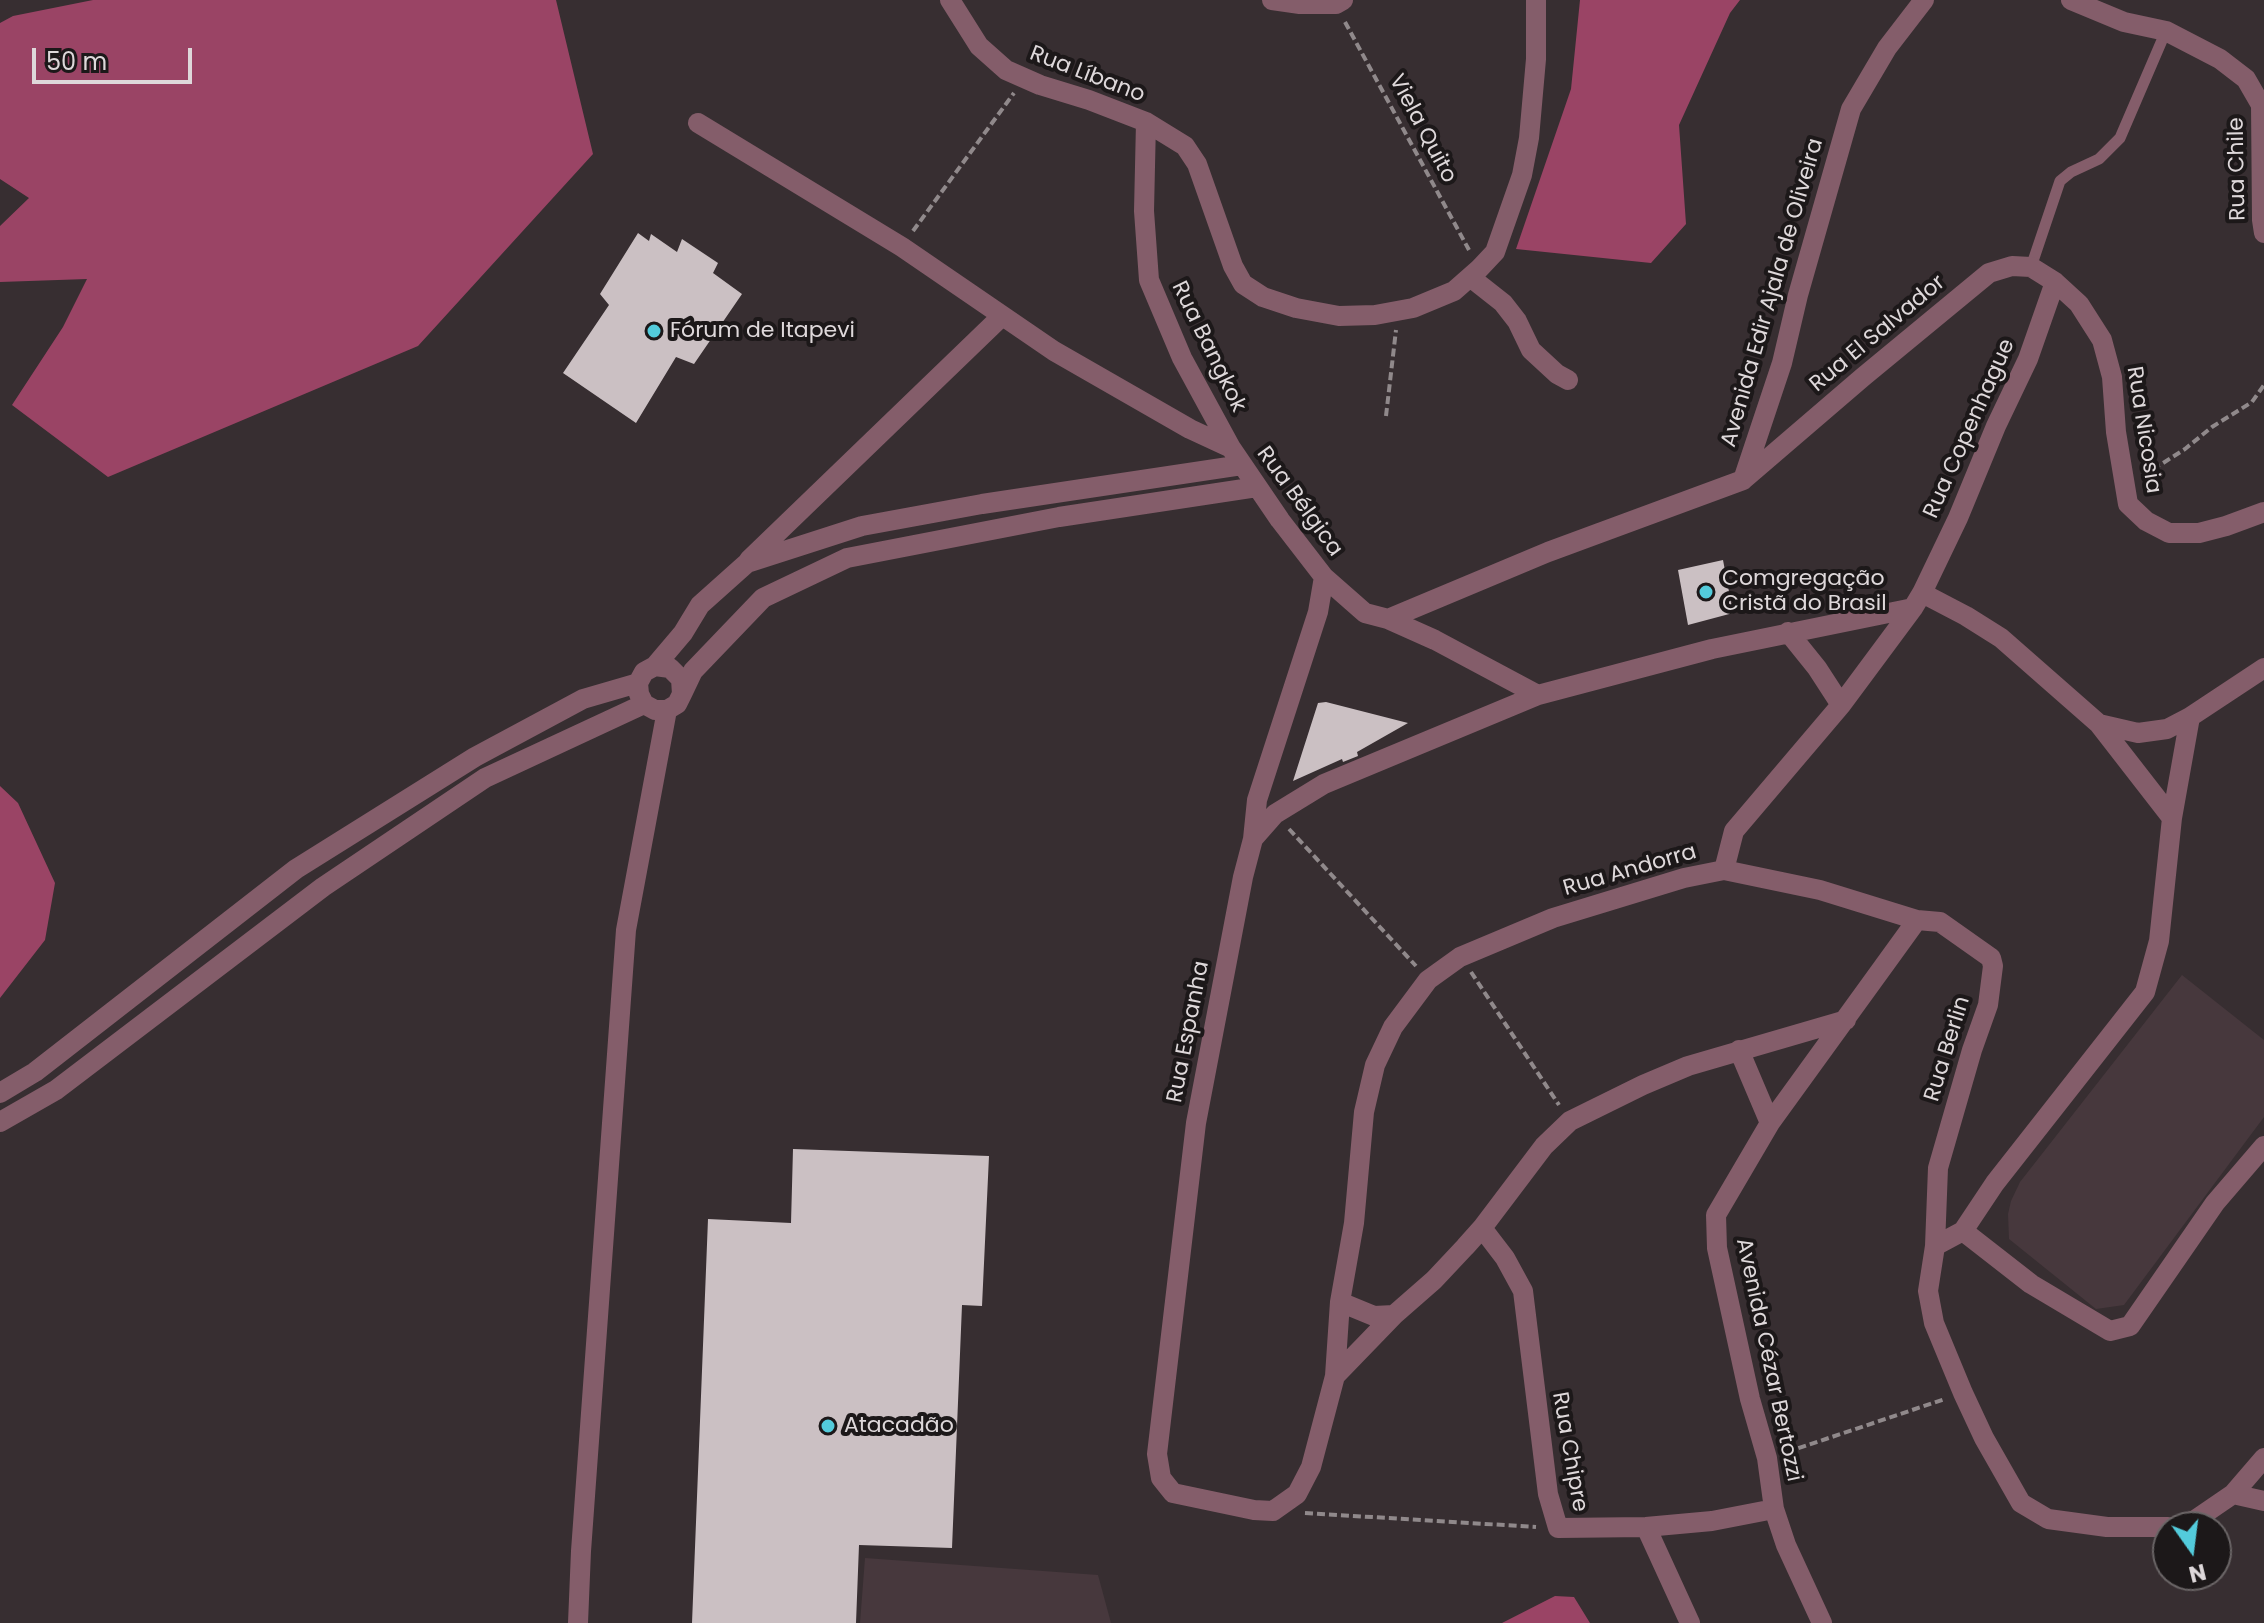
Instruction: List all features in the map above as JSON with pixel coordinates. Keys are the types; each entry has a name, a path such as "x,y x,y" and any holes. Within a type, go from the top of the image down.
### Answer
{"street":[{"name":"Rua Líbano","path":"950,0 979,46 1006,70 1146,122 1185,146 1197,164 1233,266 1243,284 1263,297 1296,308 1339,316 1375,315 1413,308 1454,291 1474,273"},
{"path":"1272,0 1300,4 1340,2"},
{"path":"1536,0 1536,59 1529,138 1522,175 1495,252 1474,273 1517,321 1531,350 1568,380"},
{"name":"Avenida Edir Ajala de Oliveira","path":"1388,619 1548,552 1743,480 1782,363 1851,109 1887,48 1924,0"},
{"path":"2071,0 2124,22 2166,31 2220,59 2246,79 2262,104"},
{"name":"Rua Chile","path":"2262,104 2264,233"},
{"name":"Rua Bangkok","path":"1146,122 1144,223 1149,280 1182,358 1236,456"},
{"name":"Rua Bélgica","path":"698,123 902,247 1067,359 1236,456 1324,577 1365,613 1388,619 1472,658 1538,695"},
{"name":"Rua El Salvador","path":"1743,480 1989,273 2012,266 2031,267"},
{"path":"2031,267 2055,282"},
{"name":"Rua Nicosia","path":"2055,282 2079,304 2102,340 2112,377 2116,432 2128,504 2146,521 2169,533 2199,533 2264,512"},
{"name":"Rua Copenhague","path":"1917,600 1958,518 2028,359 2055,282"},
{"path":"1002,316 700,605 683,633 655,666 644,672 638,683 644,704 655,710 667,710 677,704 693,671 763,598 847,558 1059,517 1257,487"},
{"path":"747,563 862,526 1236,456"},
{"path":"1253,839 1257,800 1318,612 1324,577"},
{"path":"1538,695 1917,600 1966,616 2001,638 2099,724 2172,818"},
{"name":"Rua Andorra","path":"1273,1511 1297,1494 1311,1467 1335,1376 1340,1302 1354,1223 1364,1112 1375,1065 1393,1027 1428,980 1460,957 1553,918 1684,878 1724,870 1734,831 1841,705 1917,600"},
{"path":"1788,632 1841,705"},
{"path":"655,666 670,668 681,679 682,694"},
{"path":"2099,724 2138,733 2167,729 2264,668"},
{"path":"0,1093 35,1072 296,869 488,750 583,699 638,683"},
{"name":"Rua Espanha","path":"1273,1511 1173,1493 1161,1478 1157,1454 1196,1123 1253,839 1275,814 1324,784 1538,695"},
{"path":"0,1122 56,1090 323,887 485,778 644,704"},
{"path":"578,1623 626,930 667,710"},
{"path":"2152,1527 2107,1527 2048,1519 2021,1503 1984,1438 1963,1393 1934,1323 1928,1291 1935,1246 1963,1231 1995,1183 2145,992 2159,941 2172,818 2190,717"},
{"name":"Rua Berlin","path":"1724,870 1820,890 1917,920 1940,922 1991,958 1993,966 1988,1005 1938,1168 1935,1246"},
{"name":"Avenida Cézar Bertozzi","path":"1822,1623 1786,1545 1774,1509 1767,1458 1750,1399 1717,1248 1716,1215 1770,1123 1917,920"},
{"path":"1335,1376 1394,1315 1434,1280 1482,1228 1544,1146 1570,1121 1688,1066 1846,1020"},
{"path":"1739,1050 1770,1123"},
{"path":"1963,1231 2031,1284 2110,1331 2130,1326 2215,1203 2264,1146"},
{"name":"Rua Chipre","path":"1482,1228 1505,1258 1523,1291 1548,1494 1558,1528 1646,1527 1712,1521 1774,1509"},
{"path":"1340,1302 1374,1316 1394,1315"},
{"path":"2208,1511 2233,1494 2264,1458"},
{"path":"2233,1494 2264,1501"},
{"path":"1646,1527 1690,1623"}],"lane":[{"path":"2031,267 2060,181 2071,172 2099,159 2120,138 2166,31"}],"path":[{"name":"Viela Quito","path":"1340,2 1474,273"},
{"path":"902,247 1024,78"},
{"path":"1386,416 1396,340 1396,312"},
{"path":"2123,478 2160,465 2185,449 2212,427 2252,402 2264,385"},
{"path":"1275,814 1428,980"},
{"path":"1460,957 1570,1121"},
{"path":"1767,1458 1963,1393"},
{"path":"1273,1511 1558,1528"}],"shaded area":[{"path":"93,0 556,0 593,154 418,346 108,477 12,405 63,327 87,279 0,282 0,226 29,198 0,179 0,23 13,16"},
{"path":"1580,0 1740,0 1730,13 1679,125 1686,224 1651,263 1516,249 1571,89"},
{"path":"0,786 18,803 55,883 45,940 0,998"},
{"path":"2182,975 2264,1040 2264,1117 2124,1305 2096,1309 2009,1239 2011,1201 2020,1182"},
{"path":"865,1558 1098,1575 1111,1623 860,1623"},
{"path":"1555,1596 1574,1597 1590,1623 1502,1623"}],"building":[{"name":"Fórum de Itapevi","path":"638,233 649,241 651,234 677,252 682,239 718,263 713,273 742,294 694,364 676,357 636,423 563,373 609,305 600,294"},
{"name":"Comgregação Cristã do Brasil","path":"1723,560 1733,613 1688,625 1678,570"},
{"path":"1326,702 1408,723 1357,752 1358,756 1343,762 1342,759 1293,781 1318,703"},
{"name":"Atacadão","path":"793,1149 989,1156 982,1306 962,1305 952,1548 859,1545 856,1623 692,1623 708,1219 791,1223"}],"place":[{"name":"Fórum de Itapevi","path":"654,331"},
{"name":"Comgregação Cristã do Brasil","path":"1706,592"},
{"name":"Atacadão","path":"828,1426"}]}
